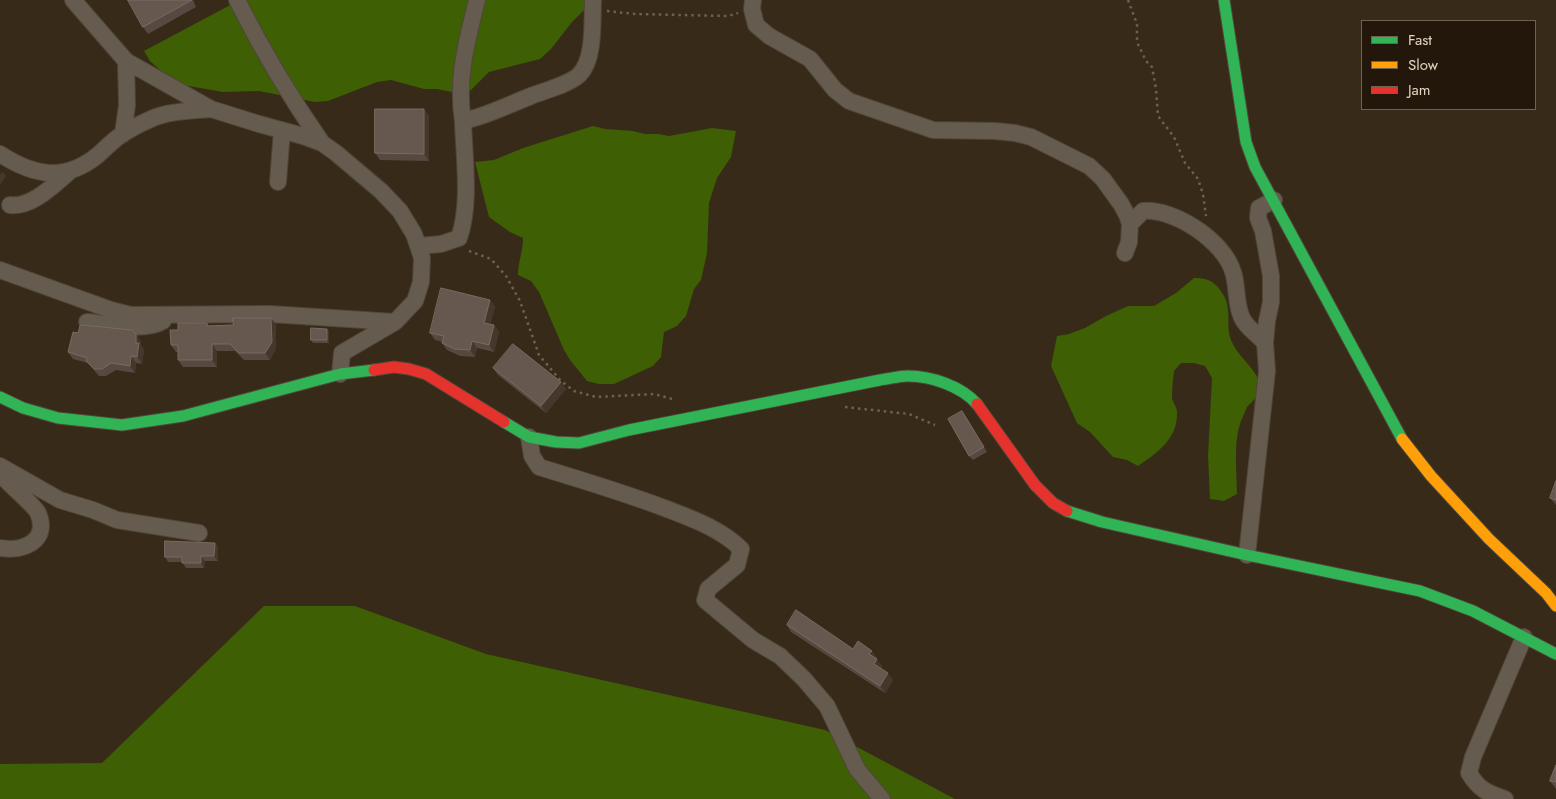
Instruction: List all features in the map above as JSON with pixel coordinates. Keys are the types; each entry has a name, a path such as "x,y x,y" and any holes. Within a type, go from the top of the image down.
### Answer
{"street":[{"path":"73,0 126,61 211,108 322,143 336,153 400,211 414,234 422,258 421,282 415,301 396,322 342,353 340,374"},
{"path":"237,0 257,40 322,143"},
{"path":"419,246 442,244 459,238 463,228 466,206 461,82 464,56 476,0"},
{"path":"1224,0 1246,142 1255,167 1405,444 1431,476 1489,539 1546,593 1556,606"},
{"path":"463,121 498,111 552,89 579,75 589,54 593,5"},
{"path":"752,5 756,25 769,36 810,59 835,90 849,101 932,130 994,131 1030,137 1089,166 1122,204 1130,224 1129,242 1125,253"},
{"path":"123,134 128,105 126,61"},
{"path":"10,205 17,206 42,194 69,172 90,161 123,134 154,118 211,108"},
{"path":"278,182 282,130"},
{"path":"0,154 37,172 69,172"},
{"path":"1247,555 1267,371 1267,321 1271,302 1271,276 1263,231 1258,218 1259,208 1274,200"},
{"path":"1130,224 1143,211 1153,210 1171,216 1205,234 1221,251 1233,271 1236,299 1242,319 1266,343"},
{"path":"0,270 111,310 131,315 270,314 396,322"},
{"path":"87,322 143,326 161,322 171,315"},
{"path":"0,397 23,408 58,418 122,425 183,416 340,374 394,367 426,374 529,437 556,442 579,442 629,430 880,380 908,376 934,380 956,388 975,402 1035,485 1053,503 1066,511 1102,522 1247,555 1420,591 1447,599 1489,617 1556,654"},
{"path":"529,437 532,456 539,467 632,496 694,519 729,537 741,549 737,565 708,589 705,600 753,640 780,656 804,679 827,706 857,769 882,799"},
{"path":"0,466 60,500 117,520 199,533"},
{"path":"0,474 37,512 41,524 39,534 33,543 11,550 0,548"},
{"path":"1505,799 1488,793 1476,784 1469,773 1473,757 1524,637"}],"path":[{"path":"1128,0 1138,24 1137,42 1146,61 1152,68 1158,116 1174,137 1185,163 1198,179 1201,187 1207,225 1205,234"},
{"path":"593,5 635,14 728,16 752,5"},
{"path":"459,238 467,250 491,259 506,276 520,301 539,355 549,368 574,391 596,397 654,394 682,402"},
{"path":"842,407 909,414 935,425"}],"green space":[{"path":"233,0 594,0 540,59 489,72 469,92 424,89 391,80 377,82 328,101 315,102 259,91 223,92 166,82 160,70 150,61 144,51 234,3"},
{"path":"593,126 669,136 712,128 736,131 731,157 717,178 709,203 707,253 701,280 694,289 686,316 677,326 664,332 661,357 653,366 614,384 599,384 587,381 570,360 539,292 531,281 518,275 523,238 510,232 489,217 475,162 494,160 523,148"},
{"path":"1194,278 1206,279 1212,282 1224,297 1228,310 1230,337 1236,349 1256,375 1260,385 1258,395 1247,407 1237,438 1237,494 1224,501 1210,499 1208,456 1212,378 1205,366 1194,363 1181,363 1174,371 1172,398 1177,412 1174,430 1170,438 1159,450 1138,466 1127,460 1113,457 1090,432 1077,423 1051,366 1057,336 1085,328 1128,306 1154,306 1176,293"},
{"path":"264,606 355,606 486,654 825,730 955,799 0,799 0,764 102,763"}],"building":[{"path":"128,0 192,0 143,27"},
{"path":"375,109 424,109 424,154 375,153"},
{"path":"441,288 490,300 484,323 494,325 489,345 472,341 470,350 455,349 442,343 444,336 430,333"},
{"path":"233,318 271,318 272,342 265,353 239,353 230,344 212,344 212,360 178,360 178,345 171,345 170,330 178,330 178,323 207,323 207,326 233,325"},
{"path":"82,325 132,330 136,334 136,343 139,343 137,357 131,356 130,366 111,363 102,369 94,369 86,361 87,358 68,352 73,332 78,333"},
{"path":"311,328 327,329 327,340 311,340"},
{"path":"513,344 561,382 541,406 493,368"},
{"path":"962,411 984,447 969,456 948,419"},
{"path":"1556,481 1556,500 1550,498"},
{"path":"165,541 215,543 214,556 201,556 201,563 182,563 182,557 165,557"},
{"path":"796,610 853,649 858,641 872,651 869,654 877,659 874,664 888,673 880,686 787,625"},
{"path":"1556,765 1556,782 1550,781"}],"traffic: fast":[{"path":"1224,0 1246,142 1255,167 1402,439"},
{"path":"0,397 23,408 58,418 122,425 183,416 340,374 374,370"},
{"path":"504,422 529,437 556,442 579,443 629,430 901,376 917,376 945,383 963,392 977,404"},
{"path":"1067,511 1102,522 1247,555 1420,591 1473,611 1556,654"}],"traffic: slow":[{"path":"1402,439 1431,476 1489,539 1546,593 1556,606"}],"traffic: jam":[{"path":"374,370 394,367 426,374 504,422"},
{"path":"977,404 1035,485 1053,503 1067,511"}]}
